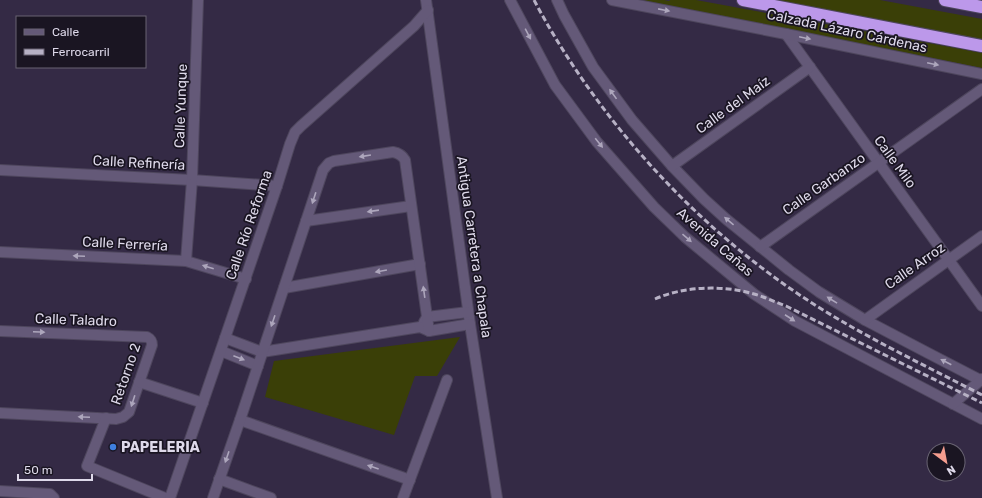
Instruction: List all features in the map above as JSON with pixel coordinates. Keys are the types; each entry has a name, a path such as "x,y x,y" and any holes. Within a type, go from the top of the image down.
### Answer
{"highway":[{"name":"Calzada Lázaro Cárdenas","path":"743,0 982,46"},
{"path":"945,0 982,7"}],"street":[{"name":"Calle Yunque","path":"186,260 192,180 198,0"},
{"name":"Avenida Cañas","path":"510,0 555,85 597,142 654,207 684,237 754,294 794,321 982,419"},
{"name":"Avenida Cañas","path":"557,0 594,67 632,120 672,166 726,219 789,270 819,292 865,320 982,380"},
{"name":"Calzada Lázaro Cárdenas","path":"612,0 982,74"},
{"name":"Calle Río Reforma","path":"170,498 295,132 414,26 427,5"},
{"name":"Antigua Carretera a Chapala","path":"427,5 468,312 497,498"},
{"name":"Calle Milo","path":"786,34 982,306"},
{"name":"Calle del Maíz","path":"672,166 810,67"},
{"name":"Calle Garbanzo","path":"760,247 982,89"},
{"path":"213,498 323,170 329,163 394,152 398,152 405,160 427,317 425,329"},
{"name":"Calle Refinería","path":"0,170 277,186"},
{"path":"306,221 411,206"},
{"name":"Calle Arroz","path":"865,320 982,236"},
{"name":"Calle Ferrería","path":"0,252 186,260 246,278"},
{"path":"284,288 420,264"},
{"path":"427,317 468,312"},
{"path":"225,338 262,352 470,324"},
{"name":"Calle Taladro","path":"0,331 143,336 150,338"},
{"name":"Retorno 2","path":"106,418 116,419 123,417 130,412 152,345 150,338"},
{"path":"221,351 258,366"},
{"path":"403,498 447,380"},
{"path":"953,404 982,380"},
{"path":"139,382 203,403"},
{"path":"0,413 106,418 88,466 165,498"},
{"path":"240,420 410,480"},
{"path":"219,479 271,498"},
{"path":"0,491 50,494 54,498"}],"green space":[{"path":"642,0 696,0 982,53 982,68"},
{"path":"770,0 880,0 982,19 982,40"},
{"path":"460,337 437,376 415,376 394,435 265,397 274,361"}],"railway":[{"path":"534,0 560,45 589,88 621,130 655,170 692,208 732,244 773,276 815,305 898,352 982,395"},
{"path":"655,299 678,291 704,288 730,289 758,295 786,306 982,403"}],"place":[{"name":"PAPELERIA","path":"113,447"}]}
